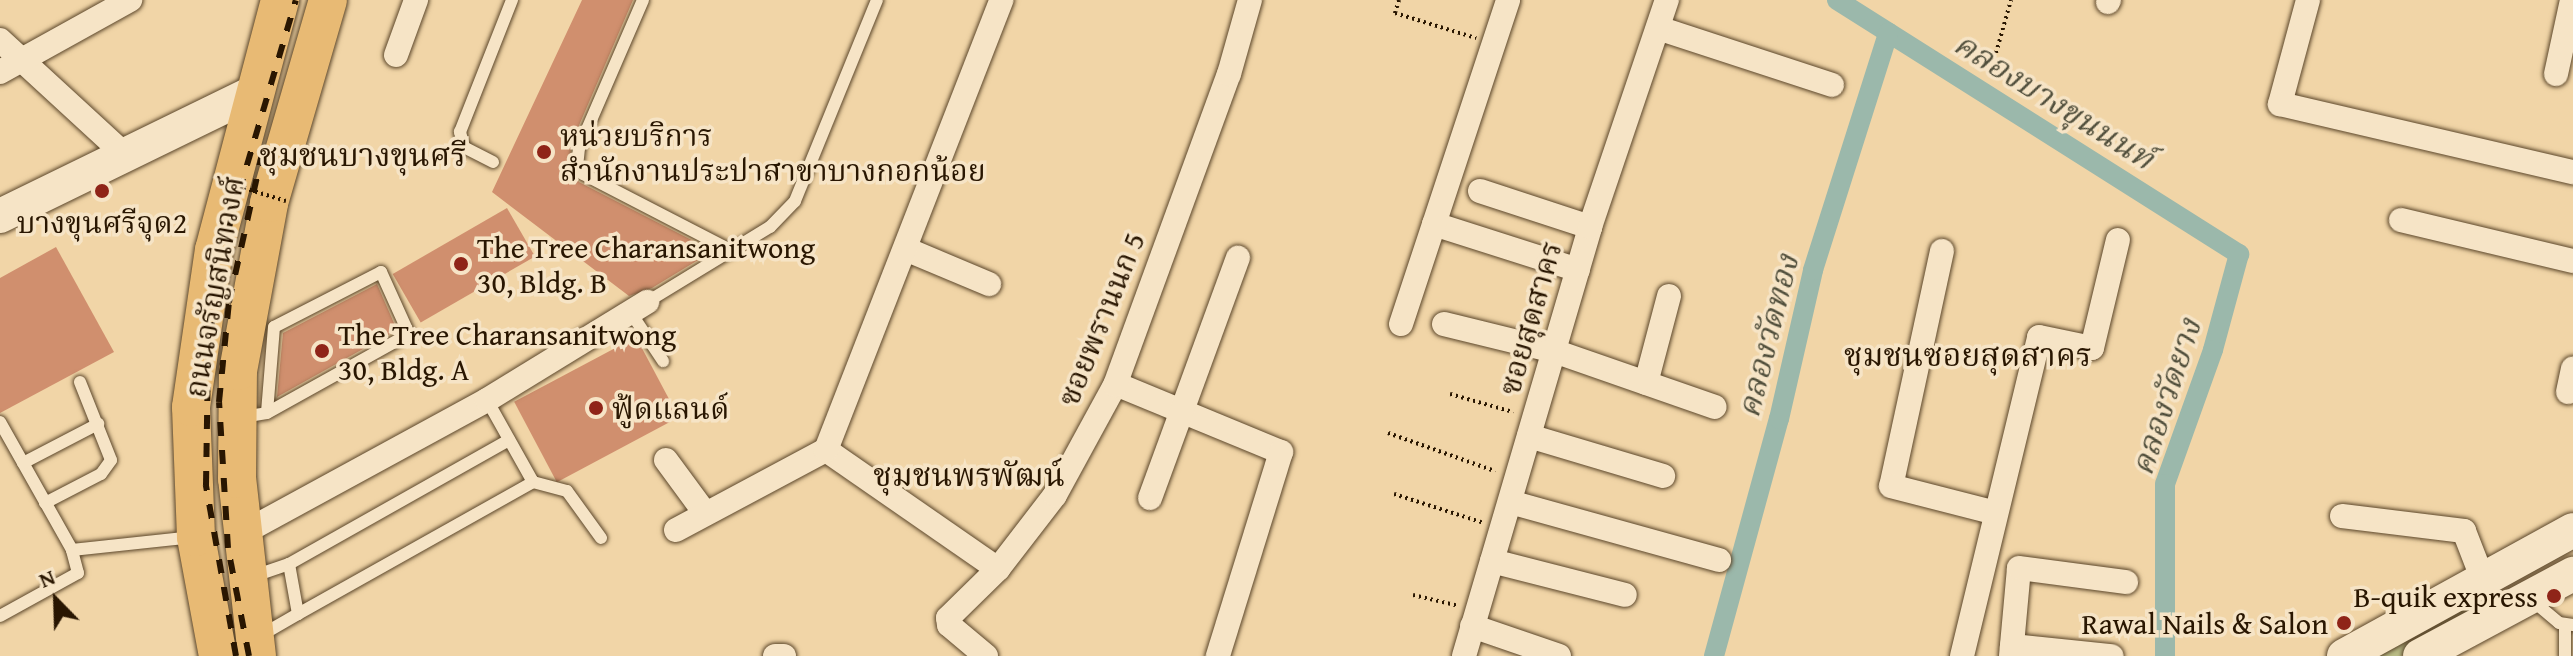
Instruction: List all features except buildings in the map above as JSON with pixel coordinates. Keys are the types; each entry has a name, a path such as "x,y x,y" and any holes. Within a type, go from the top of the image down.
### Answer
{"main road":[{"name":"ถนนจรัญสนิทวงศ์","path":"218,656 196,537 191,407 200,330 252,93 280,0"},
{"name":"ถนนจรัญสนิทวงศ์","path":"264,648 246,552 255,262 328,0"},
{"path":"0,216 123,153 252,93"},
{"path":"2344,656 2573,530"},
{"path":"2420,656 2573,574"},
{"name":"ถนนจรัญสนิทวงศ์","path":"204,579 226,656"},
{"path":"2474,585 2502,584 2509,598 2497,615"}],"street":[{"path":"0,72 130,0"},
{"path":"396,55 416,0"},
{"path":"676,530 826,450 908,250 1001,0"},
{"name":"ซอยพรานนก 5","path":"986,656 949,625 948,618 998,569 1055,495 1115,385 1224,87 1250,0"},
{"path":"1401,324 1508,0"},
{"name":"ซอยสุดสาคร","path":"1464,656 1481,610 1501,529 1590,227 1667,0"},
{"path":"2308,0 2280,104 2573,172"},
{"path":"2556,74 2572,0"},
{"path":"1658,28 1832,85"},
{"path":"0,40 123,153"},
{"path":"1480,191 1590,227"},
{"path":"2401,220 2573,261"},
{"path":"1434,224 1578,270"},
{"path":"1962,656 2039,337 2092,348 2118,240"},
{"path":"908,250 989,284"},
{"path":"1942,251 1891,486 1996,513"},
{"path":"1150,498 1238,258"},
{"path":"1646,383 1669,296"},
{"path":"246,552 639,308"},
{"path":"1444,324 1554,351 1715,407"},
{"path":"1123,387 1277,448 1282,457 1218,656"},
{"path":"1532,427 1663,476"},
{"path":"826,450 998,569"},
{"path":"666,460 705,513"},
{"path":"1513,490 1719,560"},
{"path":"2342,516 2464,531 2474,585"},
{"path":"1492,561 1625,595"},
{"path":"2111,656 2012,651 2019,568 2126,582"},
{"path":"1481,610 1559,656"}],"lane":[{"path":"493,162 464,147 460,132 512,0"},
{"path":"643,0 579,148 577,166 583,174 732,251"},
{"path":"663,361 639,308 770,227 795,201 877,0"},
{"path":"381,272 409,334 251,416 274,327 381,272"},
{"path":"45,503 108,469 109,449 80,382"},
{"path":"487,400 533,482"},
{"path":"0,422 72,550 78,573 0,616"},
{"path":"23,463 98,424"},
{"path":"246,552 289,564 509,440"},
{"path":"264,648 298,614 533,482 567,491 601,538"},
{"path":"72,550 196,537"},
{"path":"289,564 298,614"},
{"path":"2529,597 2569,626 2565,656"}],"path":[{"path":"1399,0 1395,13 1493,43"},
{"path":"1996,53 2011,0"},
{"path":"221,181 286,201"},
{"path":"1450,394 1532,427"},
{"path":"1388,433 1513,490"},
{"path":"1394,494 1501,529"},
{"path":"1413,595 1481,610"}],"green space":[{"path":"2491,592 2498,596 2495,604 2401,656 2374,656"}],"waterway":[{"name":"คลองบางขุนนนท์","path":"1837,0 2239,254 2213,350 2165,484 2165,656"},
{"name":"คลองวัดทอง","path":"1714,656 1779,419 1813,270 1888,33"}],"railway":[{"path":"236,656 206,485 208,364 215,288 231,219 296,0"},
{"path":"249,656 228,548 219,402 229,302 264,146"}],"place":[{"name":"หน่วยบริการ สำนักงานประปาสาขาบางกอกน้อย","path":"544,152"},
{"name":"บางขุนศรีจุด2","path":"102,191"},
{"name":"The Tree Charansanitwong 30, Bldg. B","path":"461,264"},
{"name":"The Tree Charansanitwong 30, Bldg. A","path":"322,351"},
{"name":"ฟู้ดแลนด์","path":"596,408"},
{"name":"B-quik express","path":"2554,596"},
{"name":"Rawal Nails & Salon","path":"2344,623"}],"district":[{"name":"ชุมชนบางขุนศรี","path":"363,155"},
{"name":"ชุมชนซอยสุดสาคร","path":"1968,355"},
{"name":"ชุมชนพรพัฒน์","path":"969,475"}],"water label":[{"name":"คลองวัดยาง","path":"2166,397"}]}
